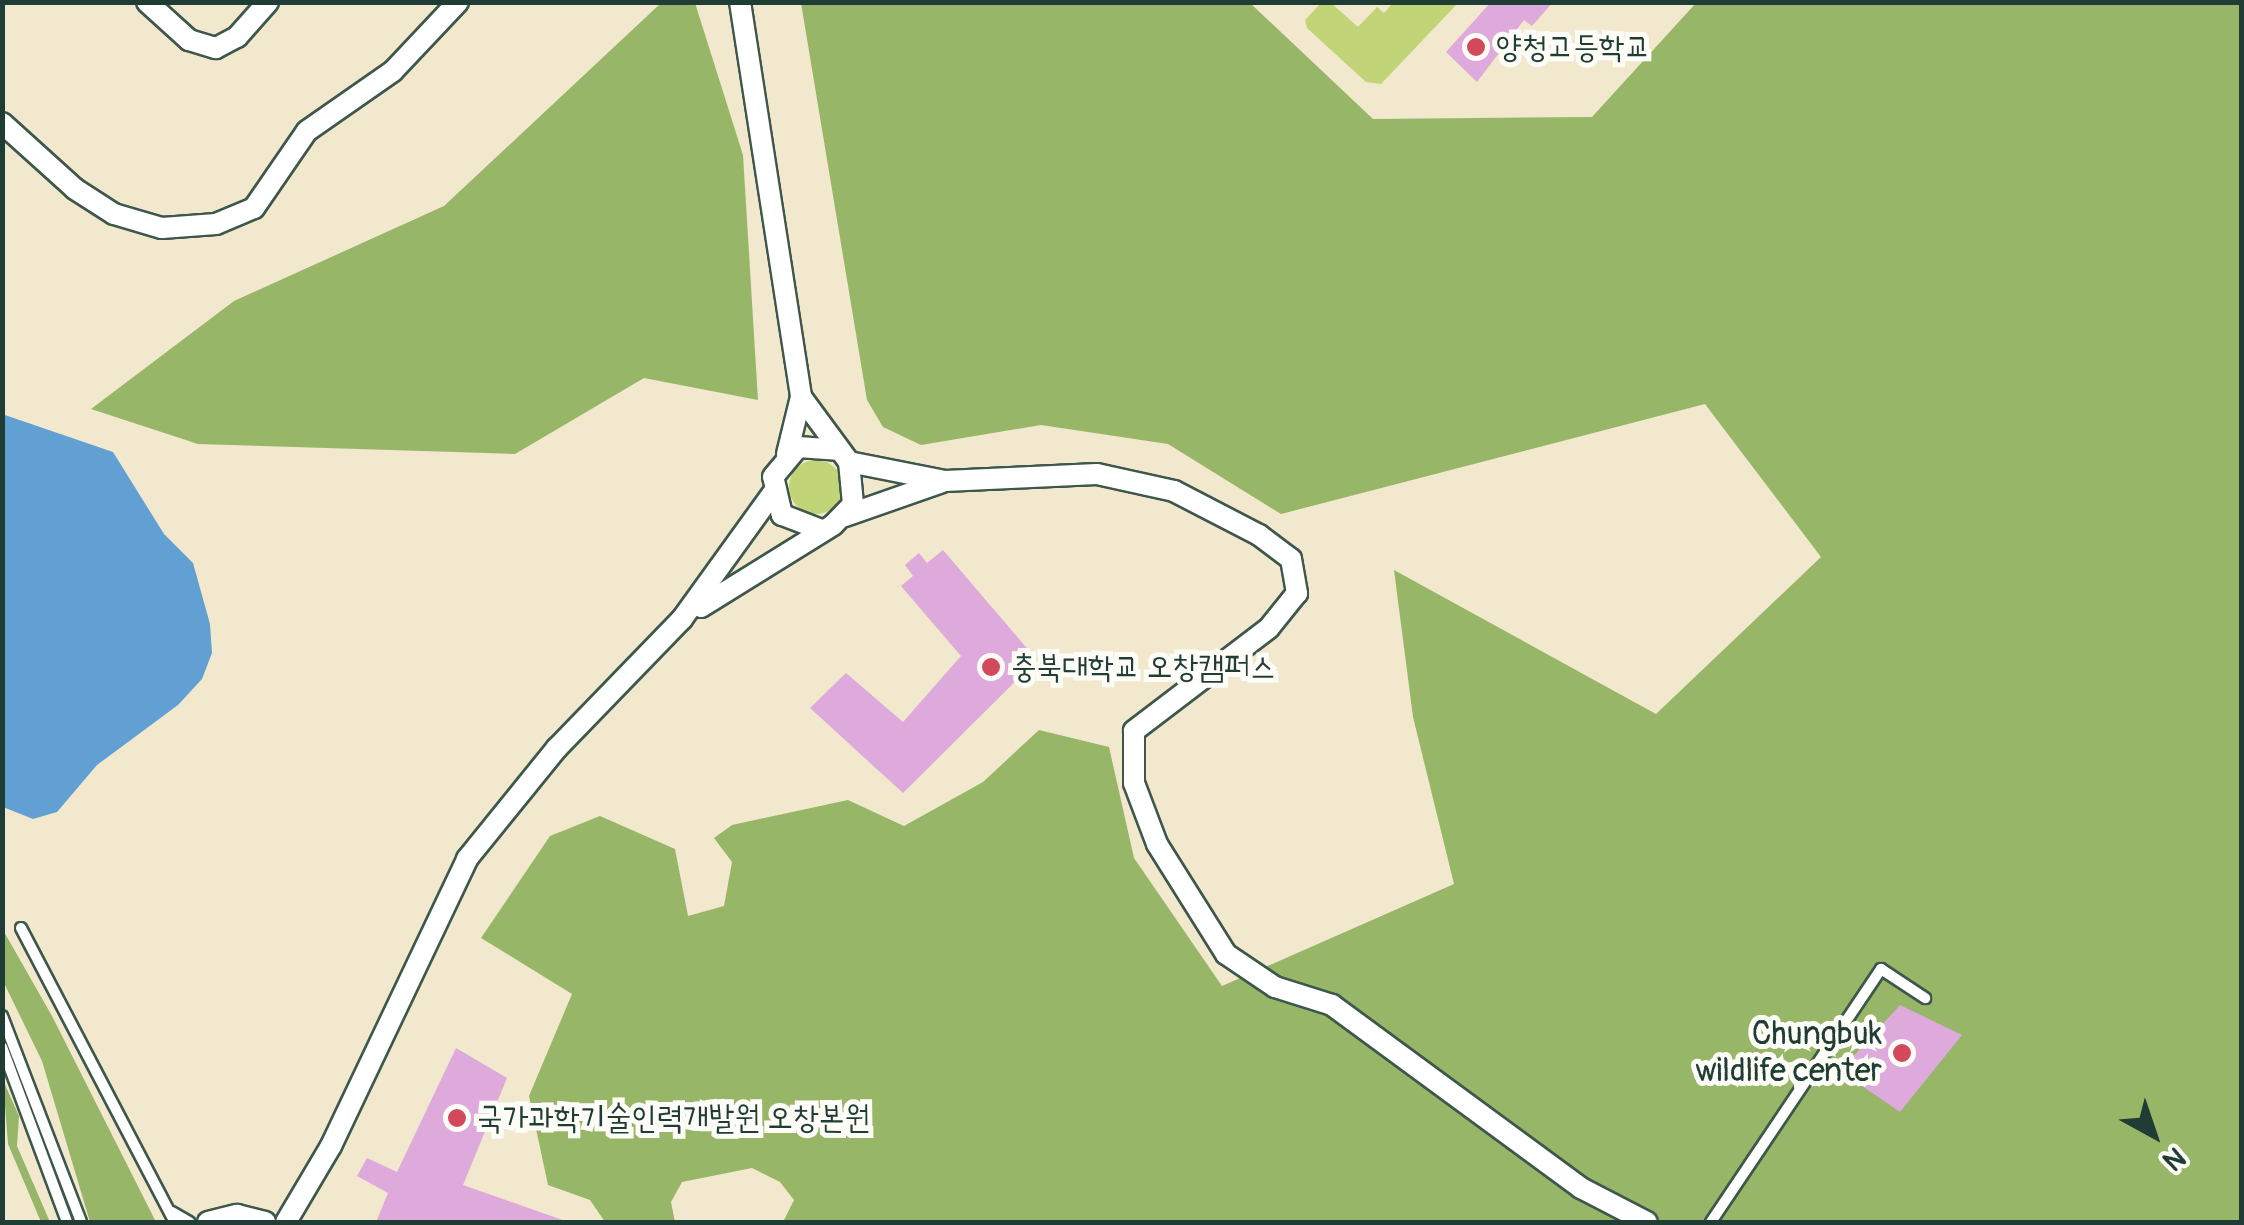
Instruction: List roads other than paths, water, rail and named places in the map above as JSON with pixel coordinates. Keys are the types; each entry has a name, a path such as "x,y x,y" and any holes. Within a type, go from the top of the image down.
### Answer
{"street":[{"path":"147,2 190,40 216,48 237,37 268,2"},
{"path":"2,123 75,189 114,214 162,228 216,224 254,208 306,131 393,71 458,2"},
{"path":"740,2 801,398 787,454 772,476 772,494 792,523 820,529"},
{"path":"801,398 843,456 857,490 845,516"},
{"path":"787,454 812,444 843,456 945,481 1097,474 1136,482 1174,491 1259,534 1291,559 1297,593 1269,628 1134,731 1134,784 1156,844 1226,954 1275,987 1332,1005 1581,1188 1646,1222"},
{"path":"682,619 820,529 845,516 945,481"},
{"path":"208,1222 236,1214 265,1222 289,1214 331,1146 467,859 557,748 682,619 772,494"}],"lane":[{"path":"22,928 173,1217 189,1222"},
{"path":"1710,1222 1881,970 1925,998"},
{"path":"2,1016 81,1222"},
{"path":"2,1048 66,1222"}],"water":[{"path":"2,414 113,452 164,534 193,563 210,624 212,653 202,679 178,705 97,765 57,812 33,819 3,807"}],"place":[{"name":"양청고등학교","path":"1476,47"},
{"name":"충북대학교 오창캠퍼스","path":"991,667"},
{"name":"Chungbuk wildlife center","path":"1902,1053"},
{"name":"국가과학기술인력개발원 오창본원","path":"457,1118"}]}
